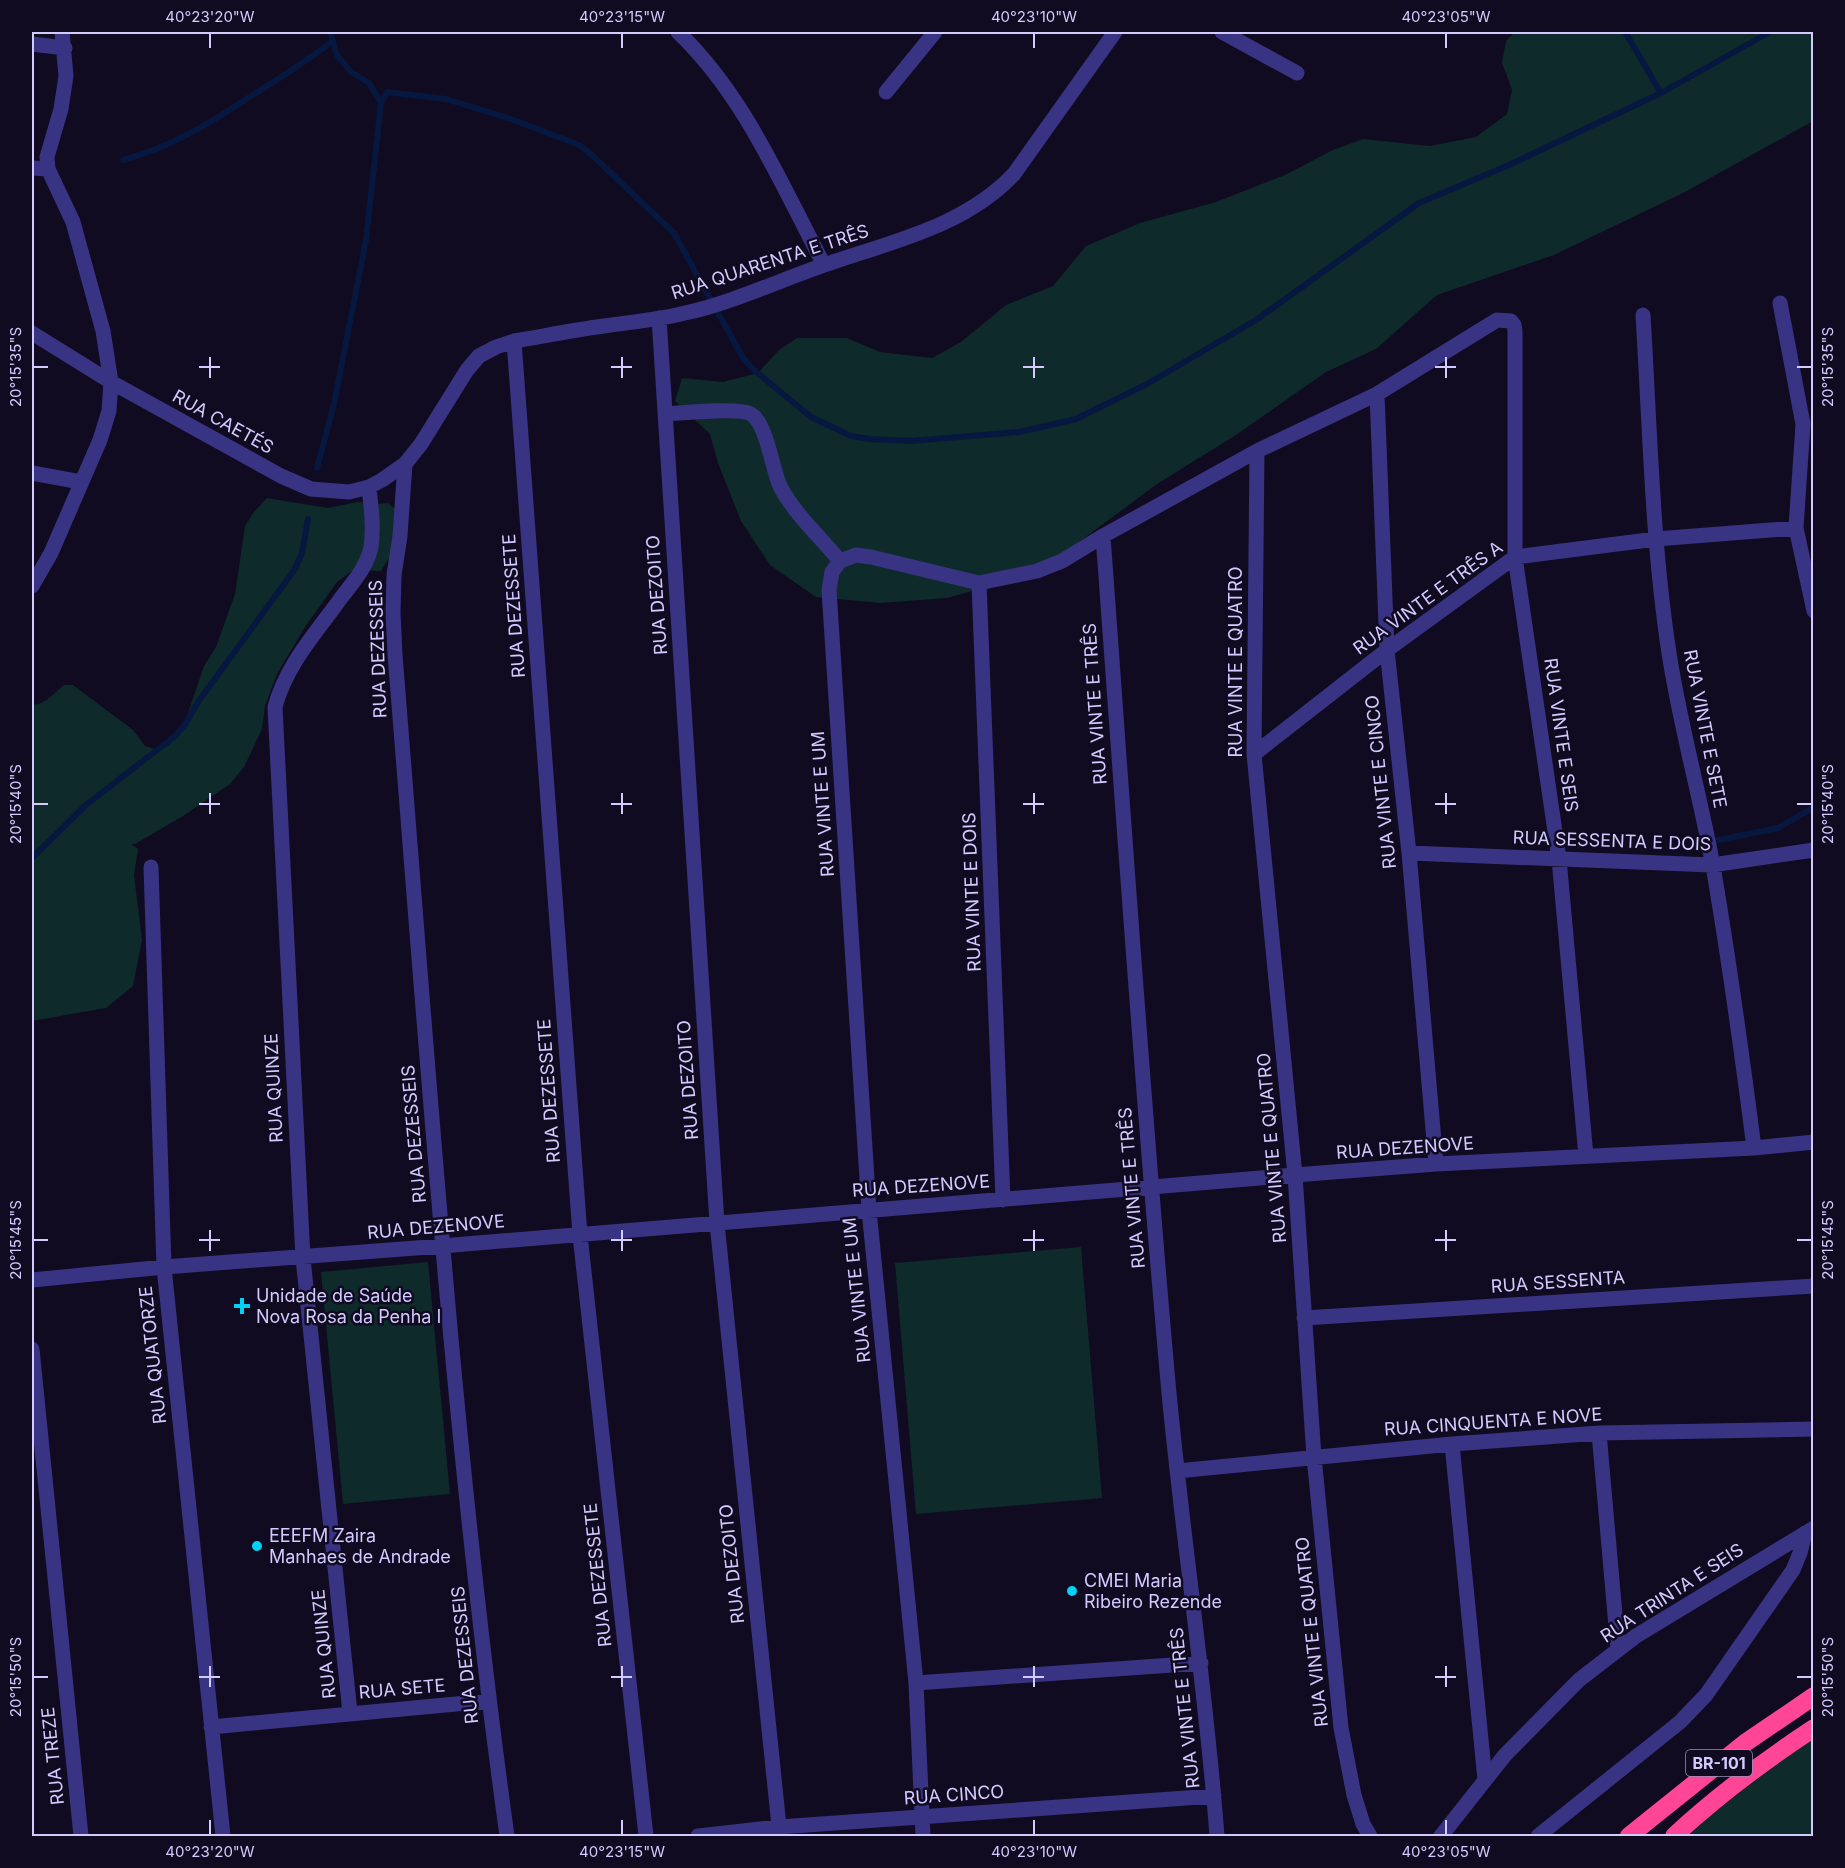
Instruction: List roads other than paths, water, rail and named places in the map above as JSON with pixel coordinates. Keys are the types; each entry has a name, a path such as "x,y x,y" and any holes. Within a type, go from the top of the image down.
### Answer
{"highway":[{"name":"BR-101","path":"1629,1836 1744,1743 1814,1696"},
{"name":"BR-101","path":"1674,1836 1756,1767 1814,1728"}],"street":[{"path":"32,586 51,554 100,440 109,411 111,382 104,331 73,222 48,170 47,157 61,110 66,76 62,32"},
{"path":"678,32 700,53 745,115 824,265"},
{"path":"886,92 934,32"},
{"name":"RUA QUARENTA E TRÊS","path":"405,464 421,444 467,370 479,356 496,347 514,341 658,318 715,305 951,220 977,206 997,192 1014,174 1115,32"},
{"path":"1222,32 1297,73"},
{"path":"32,44 65,48"},
{"path":"32,168 48,170"},
{"path":"1780,303 1808,420 1796,528 1814,611"},
{"name":"RUA VINTE E SETE","path":"1643,315 1656,539 1669,651 1676,696 1712,865 1732,981 1754,1148"},
{"name":"RUA DEZOITO","path":"658,318 717,1223 779,1832"},
{"name":"RUA VINTE E SEIS","path":"1377,394 1497,320 1510,321 1514,325 1515,557 1559,859 1586,1156"},
{"name":"RUA CAETÉS","path":"32,333 111,382 237,453 311,489 349,492 369,487 405,464"},
{"name":"RUA DEZESSETE","path":"514,341 580,1235 646,1836"},
{"path":"665,414 739,411 751,414 760,425 780,485 840,561 856,555 871,557 979,583 1037,571 1062,561 1257,451 1377,394"},
{"name":"RUA VINTE E CINCO","path":"1377,394 1388,650 1409,853 1436,1164"},
{"name":"RUA VINTE E QUATRO","path":"1257,451 1254,754 1295,1175 1314,1457 1341,1728 1354,1795 1363,1824 1370,1836"},
{"name":"RUA DEZESSEIS","path":"405,464 400,536 394,574 393,613 442,1246 488,1701 507,1836"},
{"path":"32,473 81,482"},
{"name":"RUA QUINZE","path":"350,1713 303,1258 275,707 280,686 292,664 363,570 370,548 372,529 369,487"},
{"name":"RUA VINTE E TRÊS A","path":"1254,754 1388,650 1515,557 1656,539 1796,528"},
{"name":"RUA VINTE E TRÊS","path":"1103,536 1150,1187 1177,1471 1201,1663 1217,1836"},
{"name":"RUA VINTE E UM","path":"840,561 832,572 829,590 868,1210 916,1683 923,1836"},
{"name":"RUA VINTE E DOIS","path":"979,583 1003,1200"},
{"name":"RUA SESSENTA E DOIS","path":"1409,853 1712,865 1814,850"},
{"name":"RUA QUATORZE","path":"152,867 164,1267 224,1836"},
{"name":"RUA DEZENOVE","path":"32,1280 164,1267 303,1258 1436,1164 1814,1143"},
{"name":"RUA SESSENTA","path":"1304,1318 1814,1286"},
{"name":"RUA TREZE","path":"32,1349 81,1836"},
{"name":"RUA CINQUENTA E NOVE","path":"1177,1471 1452,1444 1599,1433 1814,1429"},
{"path":"1599,1433 1618,1649"},
{"path":"1452,1444 1485,1780"},
{"path":"1538,1836 1680,1722 1706,1695 1792,1570 1809,1530"},
{"name":"RUA TRINTA E SEIS","path":"1441,1836 1505,1755 1579,1680 1636,1636 1809,1530"},
{"path":"916,1683 1201,1663"},
{"name":"RUA SETE","path":"211,1727 488,1701"},
{"name":"RUA CINCO","path":"698,1836 779,1832 921,1816 1214,1796"}],"waterway":[{"path":"330,32 337,55 351,72 369,83 381,103"},
{"path":"1625,32 1661,93"},
{"path":"317,468 334,404 366,240 381,103 387,92 446,99 511,119 579,145 674,233 743,358 754,370 811,417 851,436 912,441 1019,432 1076,419 1147,384 1256,320 1419,203 1509,165 1661,93 1770,32"},
{"path":"123,160 157,149 203,126 280,78 333,41"},
{"path":"32,858 86,805 175,736 186,723 198,702 295,569 302,553 308,519"},
{"path":"1709,842 1778,828 1814,807"}],"place":[{"name":"Unidade de Saúde Nova Rosa da Penha I","path":"242,1306"},
{"name":"EEEFM Zaira Manhaes de Andrade","path":"257,1546"},
{"name":"CMEI Maria Ribeiro Rezende","path":"1072,1591"}]}
